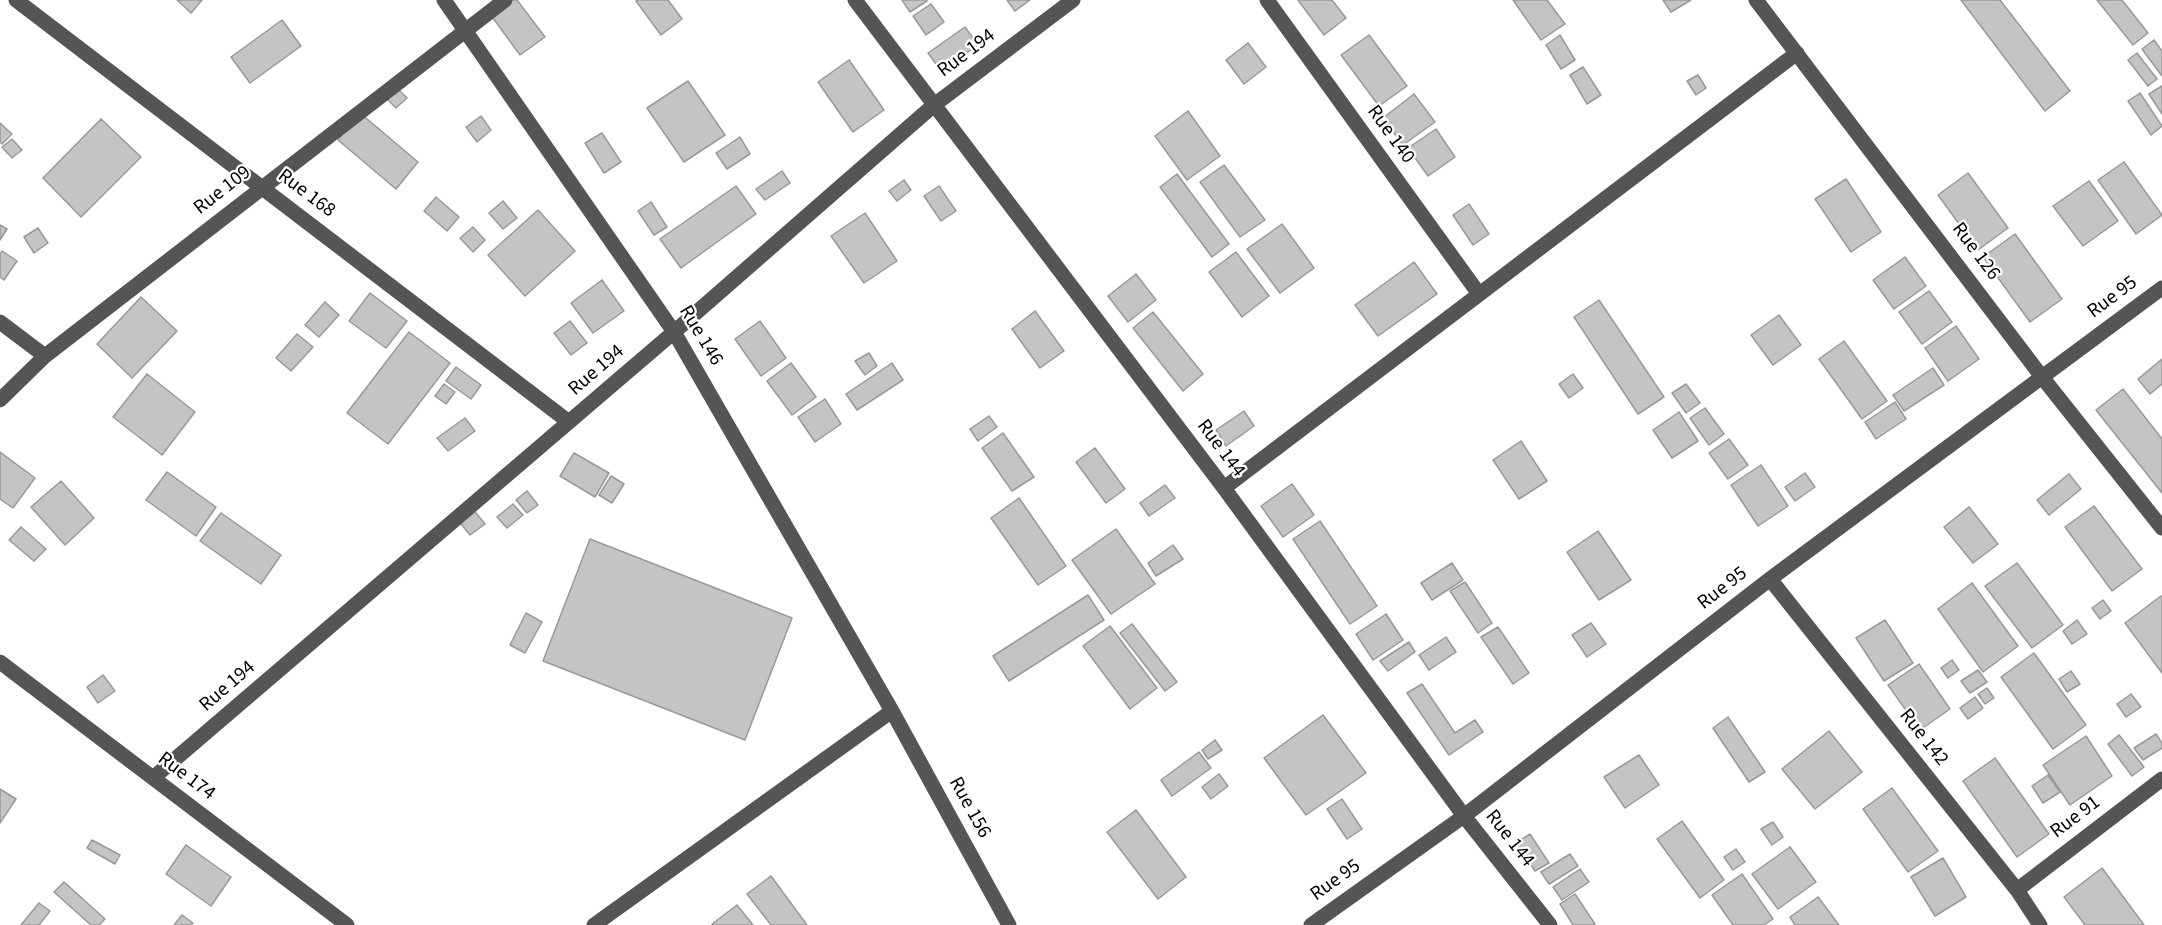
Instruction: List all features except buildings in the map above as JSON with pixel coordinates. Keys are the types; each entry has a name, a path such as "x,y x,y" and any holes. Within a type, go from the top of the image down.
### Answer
{"street":[{"name":"Rue 168","path":"16,0 569,422"},
{"name":"Rue 146","path":"444,0 467,30 674,332 892,711"},
{"name":"Rue 109","path":"0,400 45,356 505,0"},
{"name":"Rue 144","path":"855,0 1224,488 1464,816 1550,925"},
{"name":"Rue 194","path":"153,778 674,332 934,105 1072,0"},
{"name":"Rue 140","path":"1267,0 1479,294"},
{"name":"Rue 126","path":"1756,0 2042,377 2162,528"},
{"path":"1224,488 1797,53"},
{"name":"Rue 95","path":"1311,925 1464,816 1770,579 2162,288"},
{"path":"0,322 45,356"},
{"name":"Rue 142","path":"1770,579 2016,890 2040,925"},
{"name":"Rue 174","path":"0,662 347,925"},
{"path":"594,925 892,711"},
{"name":"Rue 156","path":"892,711 1009,925"},
{"name":"Rue 91","path":"2016,890 2162,778"}]}
